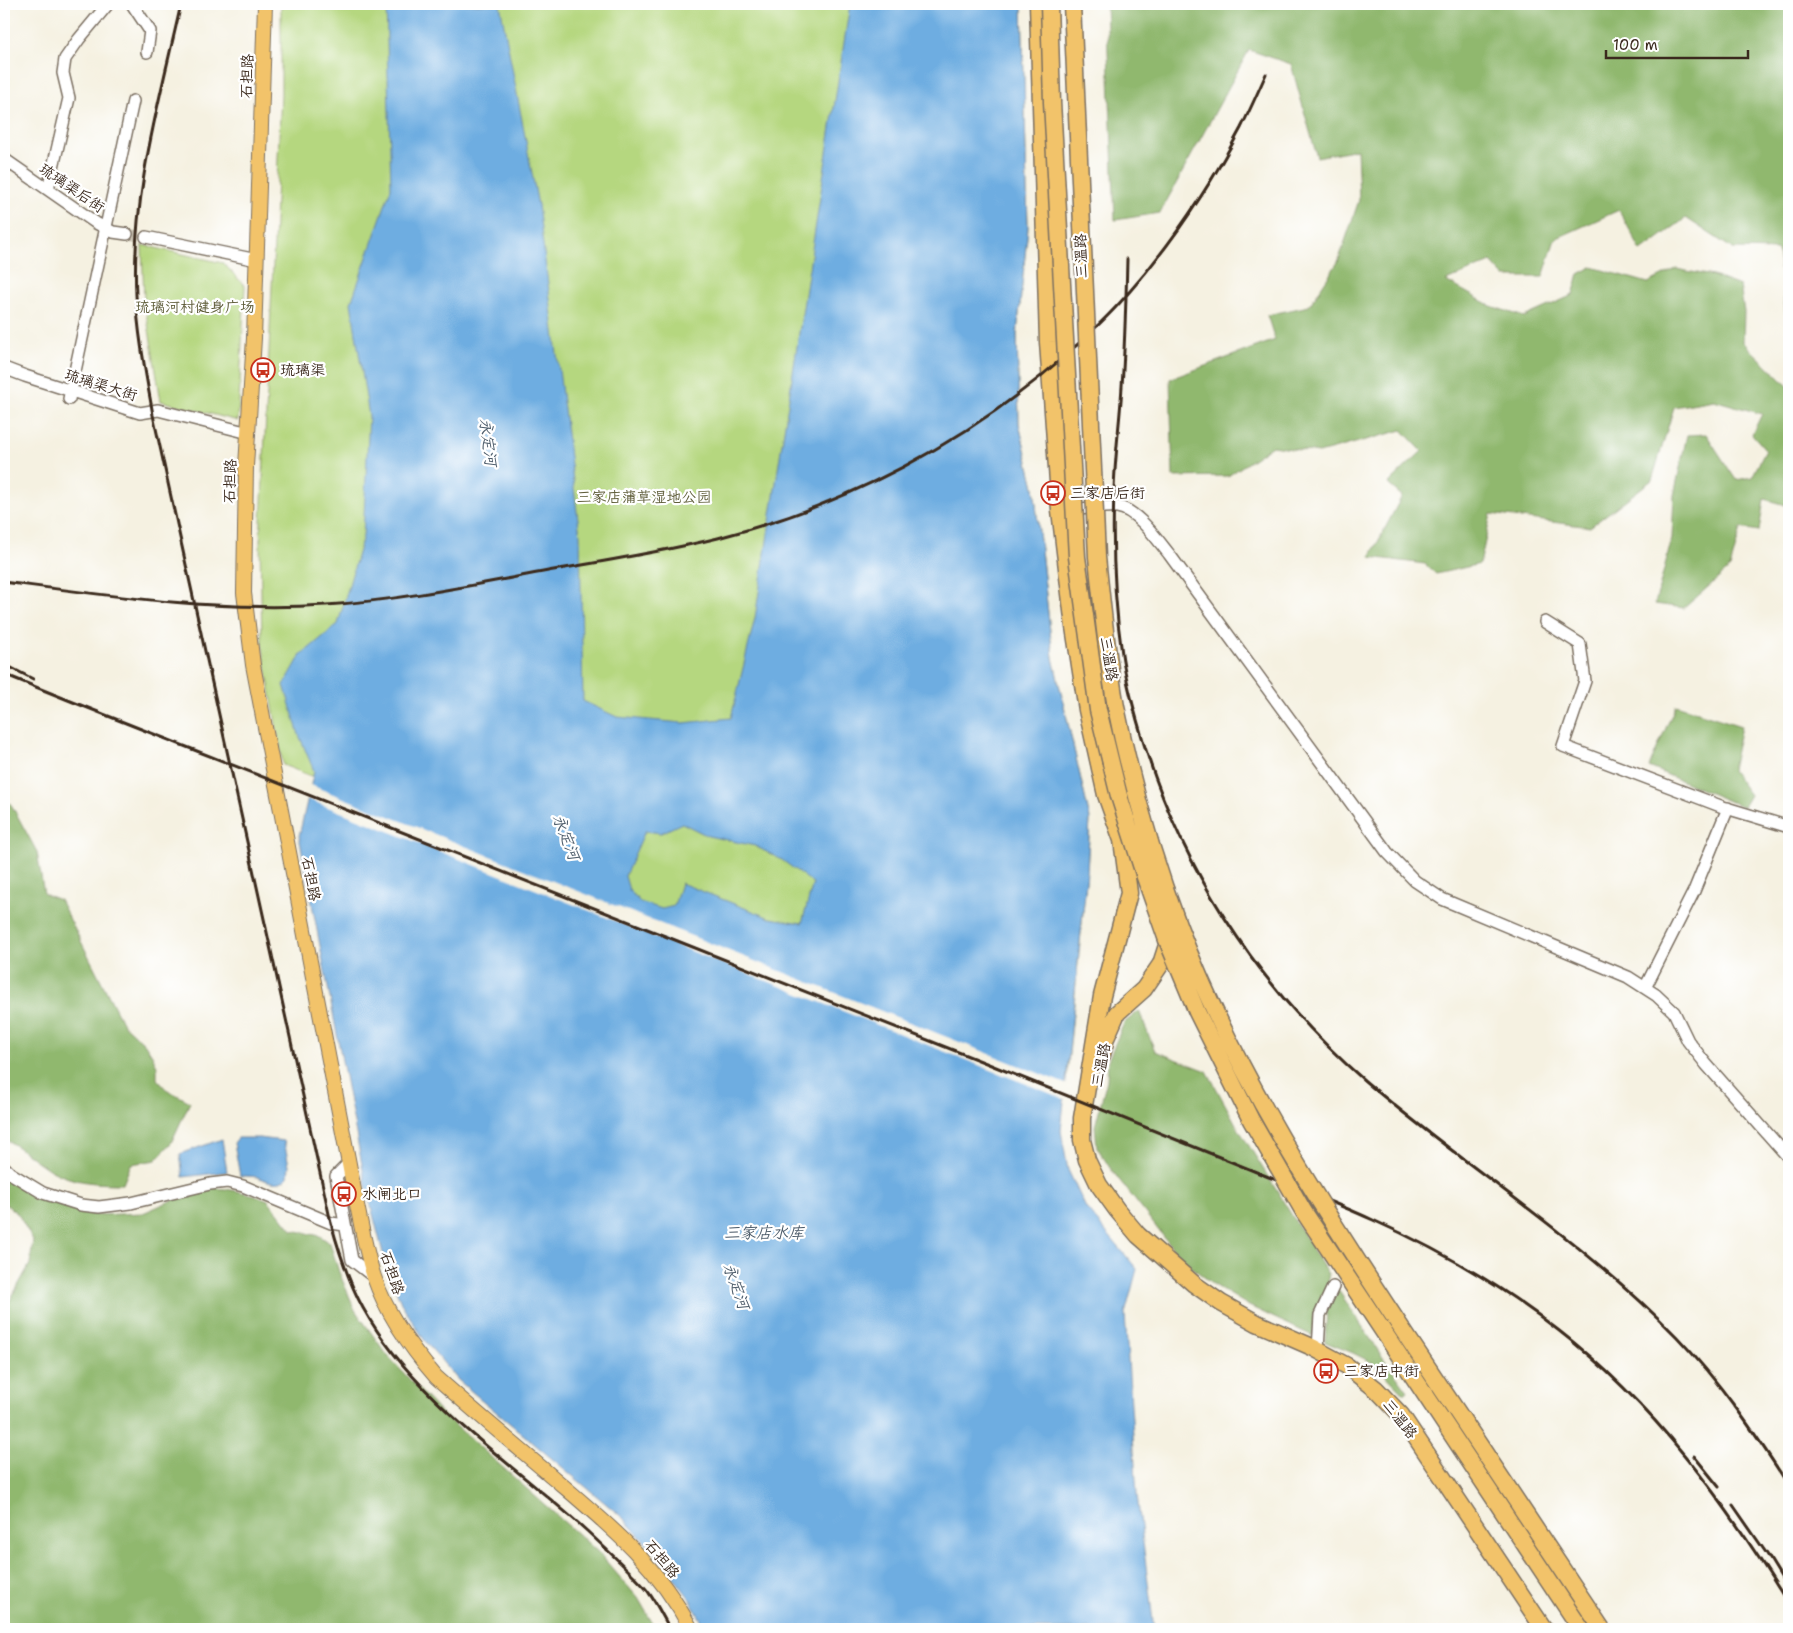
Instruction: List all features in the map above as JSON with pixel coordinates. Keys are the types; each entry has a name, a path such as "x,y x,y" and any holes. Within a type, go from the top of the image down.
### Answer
{"highway":[{"name":"三温路","path":"1038,4 1048,342 1060,510 1074,627 1087,710 1106,795 1122,840 1129,893 1102,996 1082,1118 1082,1140 1086,1160 1103,1191 1138,1235 1167,1261 1221,1303 1257,1323 1318,1350 1347,1366 1368,1383 1400,1415 1544,1629"},
{"path":"1049,4 1052,102 1077,557 1098,710 1120,796 1145,877 1167,940 1197,1012 1251,1120 1304,1212 1582,1629"},
{"name":"三温路","path":"1072,4 1092,508 1105,634 1116,706 1136,789 1169,903 1171,932 1161,964 1144,989 1117,1013 1106,1038 1090,1120 1088,1140 1093,1159 1106,1181 1147,1231 1167,1261"},
{"path":"1075,101 1096,557 1105,634"},
{"path":"1160,872 1180,928 1211,1004 1272,1121 1321,1205 1602,1629"}],"main road":[{"name":"石担路","path":"265,4 257,260 246,466 244,593 253,664 362,1230 374,1276 388,1309 412,1349 436,1377 614,1529 648,1564 678,1604 691,1629"}],"street":[{"path":"48,189 69,98 63,73 65,59 108,4"},
{"path":"132,4 150,31 147,52"},
{"path":"70,395 104,228 133,101"},
{"name":"琉璃渠后街","path":"4,159 104,228 113,232 127,234"},
{"path":"146,237 257,260"},
{"name":"琉璃渠大街","path":"4,368 70,395 140,413 158,410 249,433"},
{"path":"1060,510 1118,507 1128,511 1148,528 1175,562 1387,852 1415,881 1442,899 1628,977 1656,995 1674,1012 1688,1041 1789,1158"},
{"path":"1545,622 1580,644 1585,681 1563,746 1728,808 1789,827"},
{"path":"1646,988 1694,890 1728,808"},
{"path":"349,1163 336,1176 352,1260 374,1276"},
{"path":"4,1167 10,1173 43,1193 81,1205 99,1207 131,1203 210,1184 226,1182 243,1186 331,1223 345,1225"},
{"path":"1318,1350 1320,1315 1333,1287"}],"green space":[{"name":"三家店蒲草湿地公园","path":"281,4 1022,4 1028,227 1017,333 1019,424 1034,487 1053,658 1090,819 1087,872 1067,1075 283,765 262,643 260,543 281,94"},
{"path":"1106,4 1789,4 1789,337 1778,250 1733,249 1686,218 1641,251 1619,210 1555,239 1543,277 1505,277 1491,262 1446,281 1491,306 1524,317 1573,295 1579,274 1592,267 1648,283 1676,269 1713,276 1740,286 1744,312 1743,342 1789,387 1789,506 1764,499 1759,531 1741,528 1730,568 1684,608 1655,604 1672,538 1674,495 1687,435 1706,434 1736,480 1752,477 1766,450 1752,434 1762,414 1714,400 1674,407 1652,480 1590,527 1491,514 1480,564 1436,574 1425,564 1370,557 1402,496 1388,484 1422,451 1402,430 1319,453 1272,446 1228,476 1173,477 1170,379 1275,340 1267,315 1309,306 1338,262 1359,200 1357,149 1317,157 1291,64 1249,50 1160,213 1115,220"},
{"name":"琉璃河村健身广场","path":"142,245 223,263 245,286 238,421 161,401 144,300"},
{"path":"1676,705 1741,726 1732,770 1750,795 1743,807 1649,767"},
{"path":"4,796 12,806 37,852 44,894 60,900 123,1024 144,1043 152,1055 157,1066 157,1079 166,1089 190,1102 171,1143 156,1160 131,1164 123,1184 87,1182 60,1175 4,1139"},
{"path":"1139,1011 1155,1051 1207,1071 1238,1128 1328,1274 1329,1284 1314,1313 1313,1336 1249,1306 1213,1284 1181,1259 1110,1168 1097,1147 1095,1126 1107,1080 1108,1060 1124,1023"},
{"path":"4,1168 29,1189 60,1205 86,1214 143,1213 182,1196 197,1187 226,1189 255,1195 268,1200 292,1230 320,1236 330,1243 339,1272 355,1310 387,1355 438,1410 598,1552 638,1598 656,1629 4,1629 4,1311 30,1264 33,1240 18,1214 4,1203"},
{"path":"1337,1288 1381,1355 1408,1391 1404,1394 1375,1364 1325,1342 1327,1310"}],"water":[{"name":"三家店水库","path":"386,4 500,4 538,205 580,535 583,701 617,717 683,723 731,718 755,618 850,4 1022,4 1028,227 1017,333 1019,424 1034,487 1053,658 1090,819 1087,872 1061,1131 1068,1170 1086,1208 1137,1269 1125,1314 1137,1495 1154,1629 706,1629 688,1596 655,1553 623,1518 458,1380 425,1341 401,1303 385,1261 367,1191 299,836 314,771 299,735 284,685 301,655 338,624 363,536 369,416 351,303 391,188","holes":["682,823 708,836 755,846 782,860 813,883 802,923 770,918 681,883 674,906 662,909 640,902 629,890 625,876 645,831 661,833"]},
{"path":"238,1138 284,1141 289,1165 288,1177 277,1182 257,1177 240,1176 234,1143"},
{"path":"222,1139 227,1172 183,1177 180,1154"}],"pier":[{"path":"308,784 1068,1085 1067,1100 305,798"}],"tunnel":[{"path":"127,234 146,237"}],"railway":[{"path":"181,4 156,112 138,221 136,295 139,325 153,415 337,1245 348,1277 363,1308 384,1341 409,1372 436,1401 587,1531 628,1570 649,1593 670,1629"},
{"path":"4,582 124,597 205,604 286,607 356,603 443,590 679,547 718,538 813,508 904,467 947,442 1029,386 1097,327 1142,278 1188,216 1229,150 1266,74"},
{"path":"1127,259 1124,354 1113,511 1114,572 1119,634 1128,687 1153,772 1173,822 1197,871 1224,917 1255,962 1325,1044 1365,1081 1404,1113 1564,1236 1641,1302 1677,1337 1708,1372 1750,1427 1789,1486"},
{"path":"4,664 33,679"},
{"path":"4,674 1088,1104 1342,1206 1421,1243 1469,1269 1515,1298 1593,1359 1626,1390 1657,1423 1714,1493 1740,1529 1789,1605"},
{"path":"1694,1456 1719,1487"},
{"path":"1733,1505 1789,1590"}],"place":[{"name":"琉璃渠","path":"263,370"},
{"name":"三家店后街","path":"1053,493"},
{"name":"水闸北口","path":"344,1194"},
{"name":"三家店中街","path":"1326,1371"}],"water label":[{"name":"永定河","path":"489,442"},
{"name":"永定河","path":"567,837"},
{"name":"永定河","path":"737,1286"}]}
